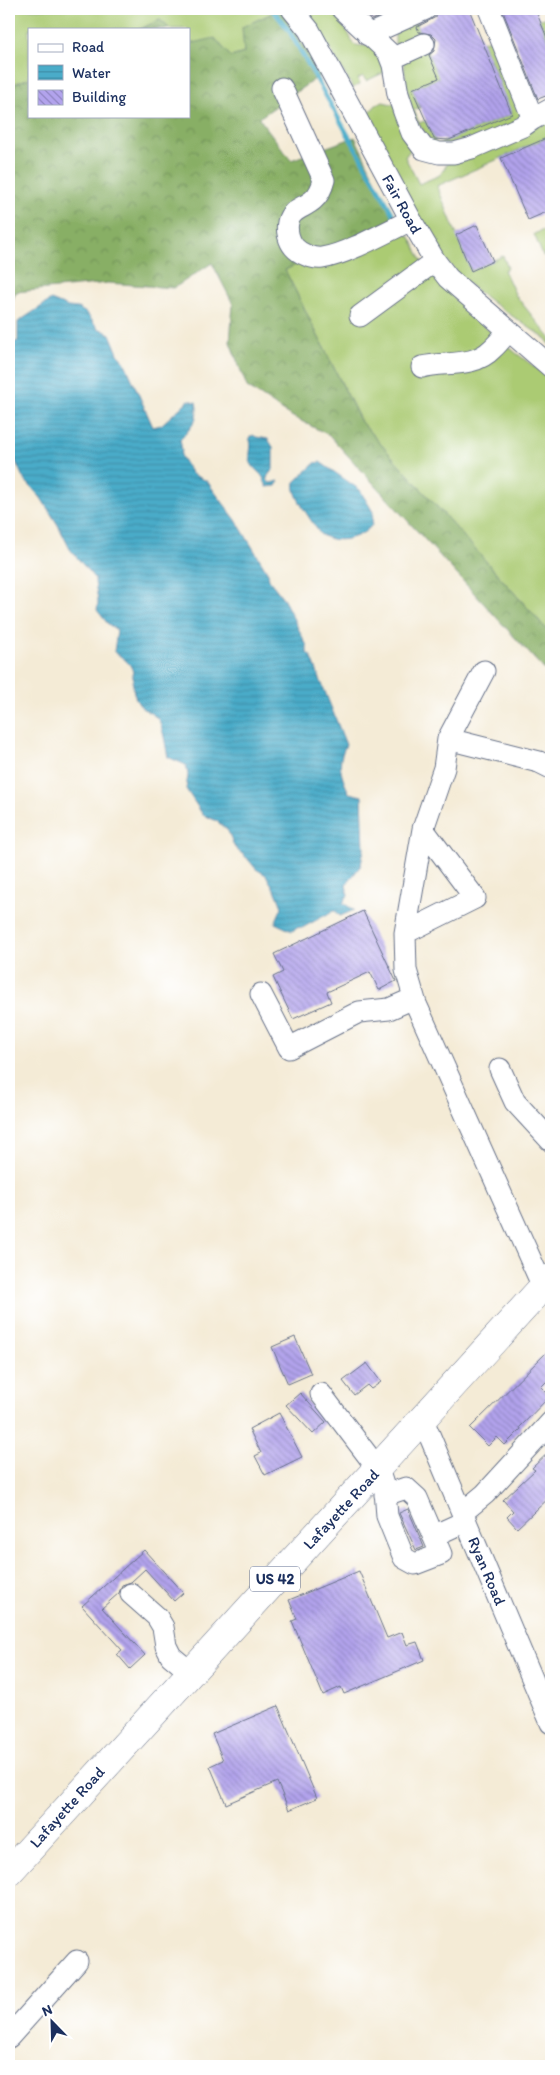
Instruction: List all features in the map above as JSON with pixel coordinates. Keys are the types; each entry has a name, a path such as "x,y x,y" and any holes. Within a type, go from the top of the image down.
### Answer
{"main road":[{"name":"Lafayette Road","path":"9,1872 547,1282"}],"street":[{"name":"Fair Road","path":"292,9 309,30 330,66 410,220 435,261 448,278 551,368"},
{"path":"342,9 368,35 383,46 390,59 398,94 412,134 424,150 439,153 463,150 500,137 551,109"},
{"path":"368,35 426,9"},
{"path":"489,9 533,119"},
{"path":"390,59 424,44"},
{"path":"282,88 324,180 320,191 313,201 296,210 290,216 288,234 296,250 310,256 323,258 410,220"},
{"path":"360,316 435,261"},
{"path":"422,367 445,362 474,361 492,350 508,331"},
{"path":"484,671 448,739 444,768 423,829 405,933 406,970 414,998 547,1282"},
{"path":"448,739 539,762 551,768"},
{"path":"405,933 475,898 423,829"},
{"path":"261,994 289,1048 359,1012 389,1009 414,998"},
{"path":"500,1069 515,1102 551,1142"},
{"path":"321,1394 378,1469 385,1495 387,1516 404,1558 415,1564 440,1554 417,1498 412,1492 406,1488 385,1495"},
{"name":"Ryan Road","path":"423,1420 551,1723"},
{"path":"433,1536 464,1517 551,1422"},
{"path":"131,1594 157,1617 163,1627 166,1646 171,1656 190,1672"},
{"path":"9,2037 77,1961"}],"green space":[{"path":"9,9 280,9 243,27 244,53 231,57 215,39 190,44 190,28 169,28 160,20 142,28 28,28 28,78 9,86"},
{"path":"281,9 322,74 259,118 291,160 355,137 394,219 285,270 361,422 551,634 551,677 329,435 289,415 247,387 230,342 233,304 212,263 174,288 108,283 16,292 9,309 9,86 28,78 28,118 190,118 190,44 215,38 231,57 244,53 242,27"},
{"path":"303,9 332,9 349,34 353,44 379,50 385,72 366,81 363,76 358,79 360,84 353,88 326,42"},
{"path":"551,9 551,47 539,19 546,18"},
{"path":"414,18 422,39 397,47 395,44 395,34"},
{"path":"160,20 169,28 142,28"},
{"path":"495,37 517,89 521,118 501,132 434,147 411,112 403,61 426,48 435,69 485,48 482,42","holes":["489,57 500,83 451,103 502,91 512,114 437,145 427,123 424,121 419,123 414,110 420,108 413,89"]},
{"path":"383,102 396,105 413,146 405,157 419,184 440,175 451,158 551,121 551,136 437,186 471,270 503,256 508,268 504,270 516,296 551,339 551,346 546,339 493,303 462,279 437,249 410,202 367,115 376,105"},
{"path":"551,227 551,253 543,256 534,234"},
{"path":"406,234 410,237 421,259 437,280 466,311 516,353 551,379 551,634 361,422 285,270 304,261"}],"water":[{"path":"51,300 68,307 78,308 86,313 98,328 110,334 153,427 161,425 189,400 196,402 196,419 180,440 181,456 192,474 207,481 236,520 268,573 269,580 283,598 307,646 307,653 311,656 346,745 340,764 344,781 349,793 362,796 364,849 361,865 346,885 348,895 343,903 354,910 340,916 336,911 333,911 302,928 299,927 292,931 275,923 282,907 277,894 266,875 256,869 235,848 228,831 217,821 203,815 186,789 188,775 186,765 168,757 160,722 137,701 134,692 132,669 124,659 114,652 117,630 108,624 97,610 98,602 95,579 70,549 41,498 23,478 9,443 9,345 18,341 18,322"},
{"path":"253,435 268,439 273,447 273,470 267,479 270,483 279,481 276,486 267,487 262,476 250,461 251,443 249,438"},
{"path":"320,462 360,490 373,512 372,525 361,534 340,540 320,534 299,501 295,482 315,463"}],"building":[{"path":"365,9 396,9 372,20"},
{"path":"438,9 469,9 512,114 449,140 434,139 412,89 439,78 429,55 434,51 436,39 431,34 419,32 417,27 436,17"},
{"path":"502,9 535,9 551,47 551,94 538,99"},
{"path":"551,136 551,210 528,220 501,158"},
{"path":"477,225 493,261 471,271 456,235"},
{"path":"363,911 396,981 379,990 370,972 327,992 331,1002 293,1019 273,977 283,972 274,954"},
{"path":"295,1337 311,1374 288,1384 272,1347"},
{"path":"551,1348 551,1377 541,1387 550,1396 505,1445 497,1437 488,1446 470,1428"},
{"path":"367,1363 381,1382 371,1389 367,1385 354,1395 343,1381"},
{"path":"300,1393 326,1422 313,1434 286,1405"},
{"path":"279,1413 302,1457 265,1475 255,1456 261,1453 249,1429"},
{"path":"551,1450 551,1496 517,1528 507,1517 513,1511 503,1500 535,1470 532,1468"},
{"path":"408,1509 424,1547 416,1550 399,1513"},
{"path":"144,1550 183,1593 174,1601 145,1569 131,1582 122,1585 119,1593 102,1608 145,1655 130,1669 117,1654 122,1650 82,1606"},
{"path":"359,1571 387,1638 402,1632 407,1645 417,1642 424,1660 344,1694 341,1687 323,1695 292,1621 297,1619 289,1600"},
{"path":"278,1706 317,1798 289,1810 277,1782 226,1804 210,1766 223,1760 212,1734"}],"waterway":[{"path":"272,9 288,29 394,216"}]}
